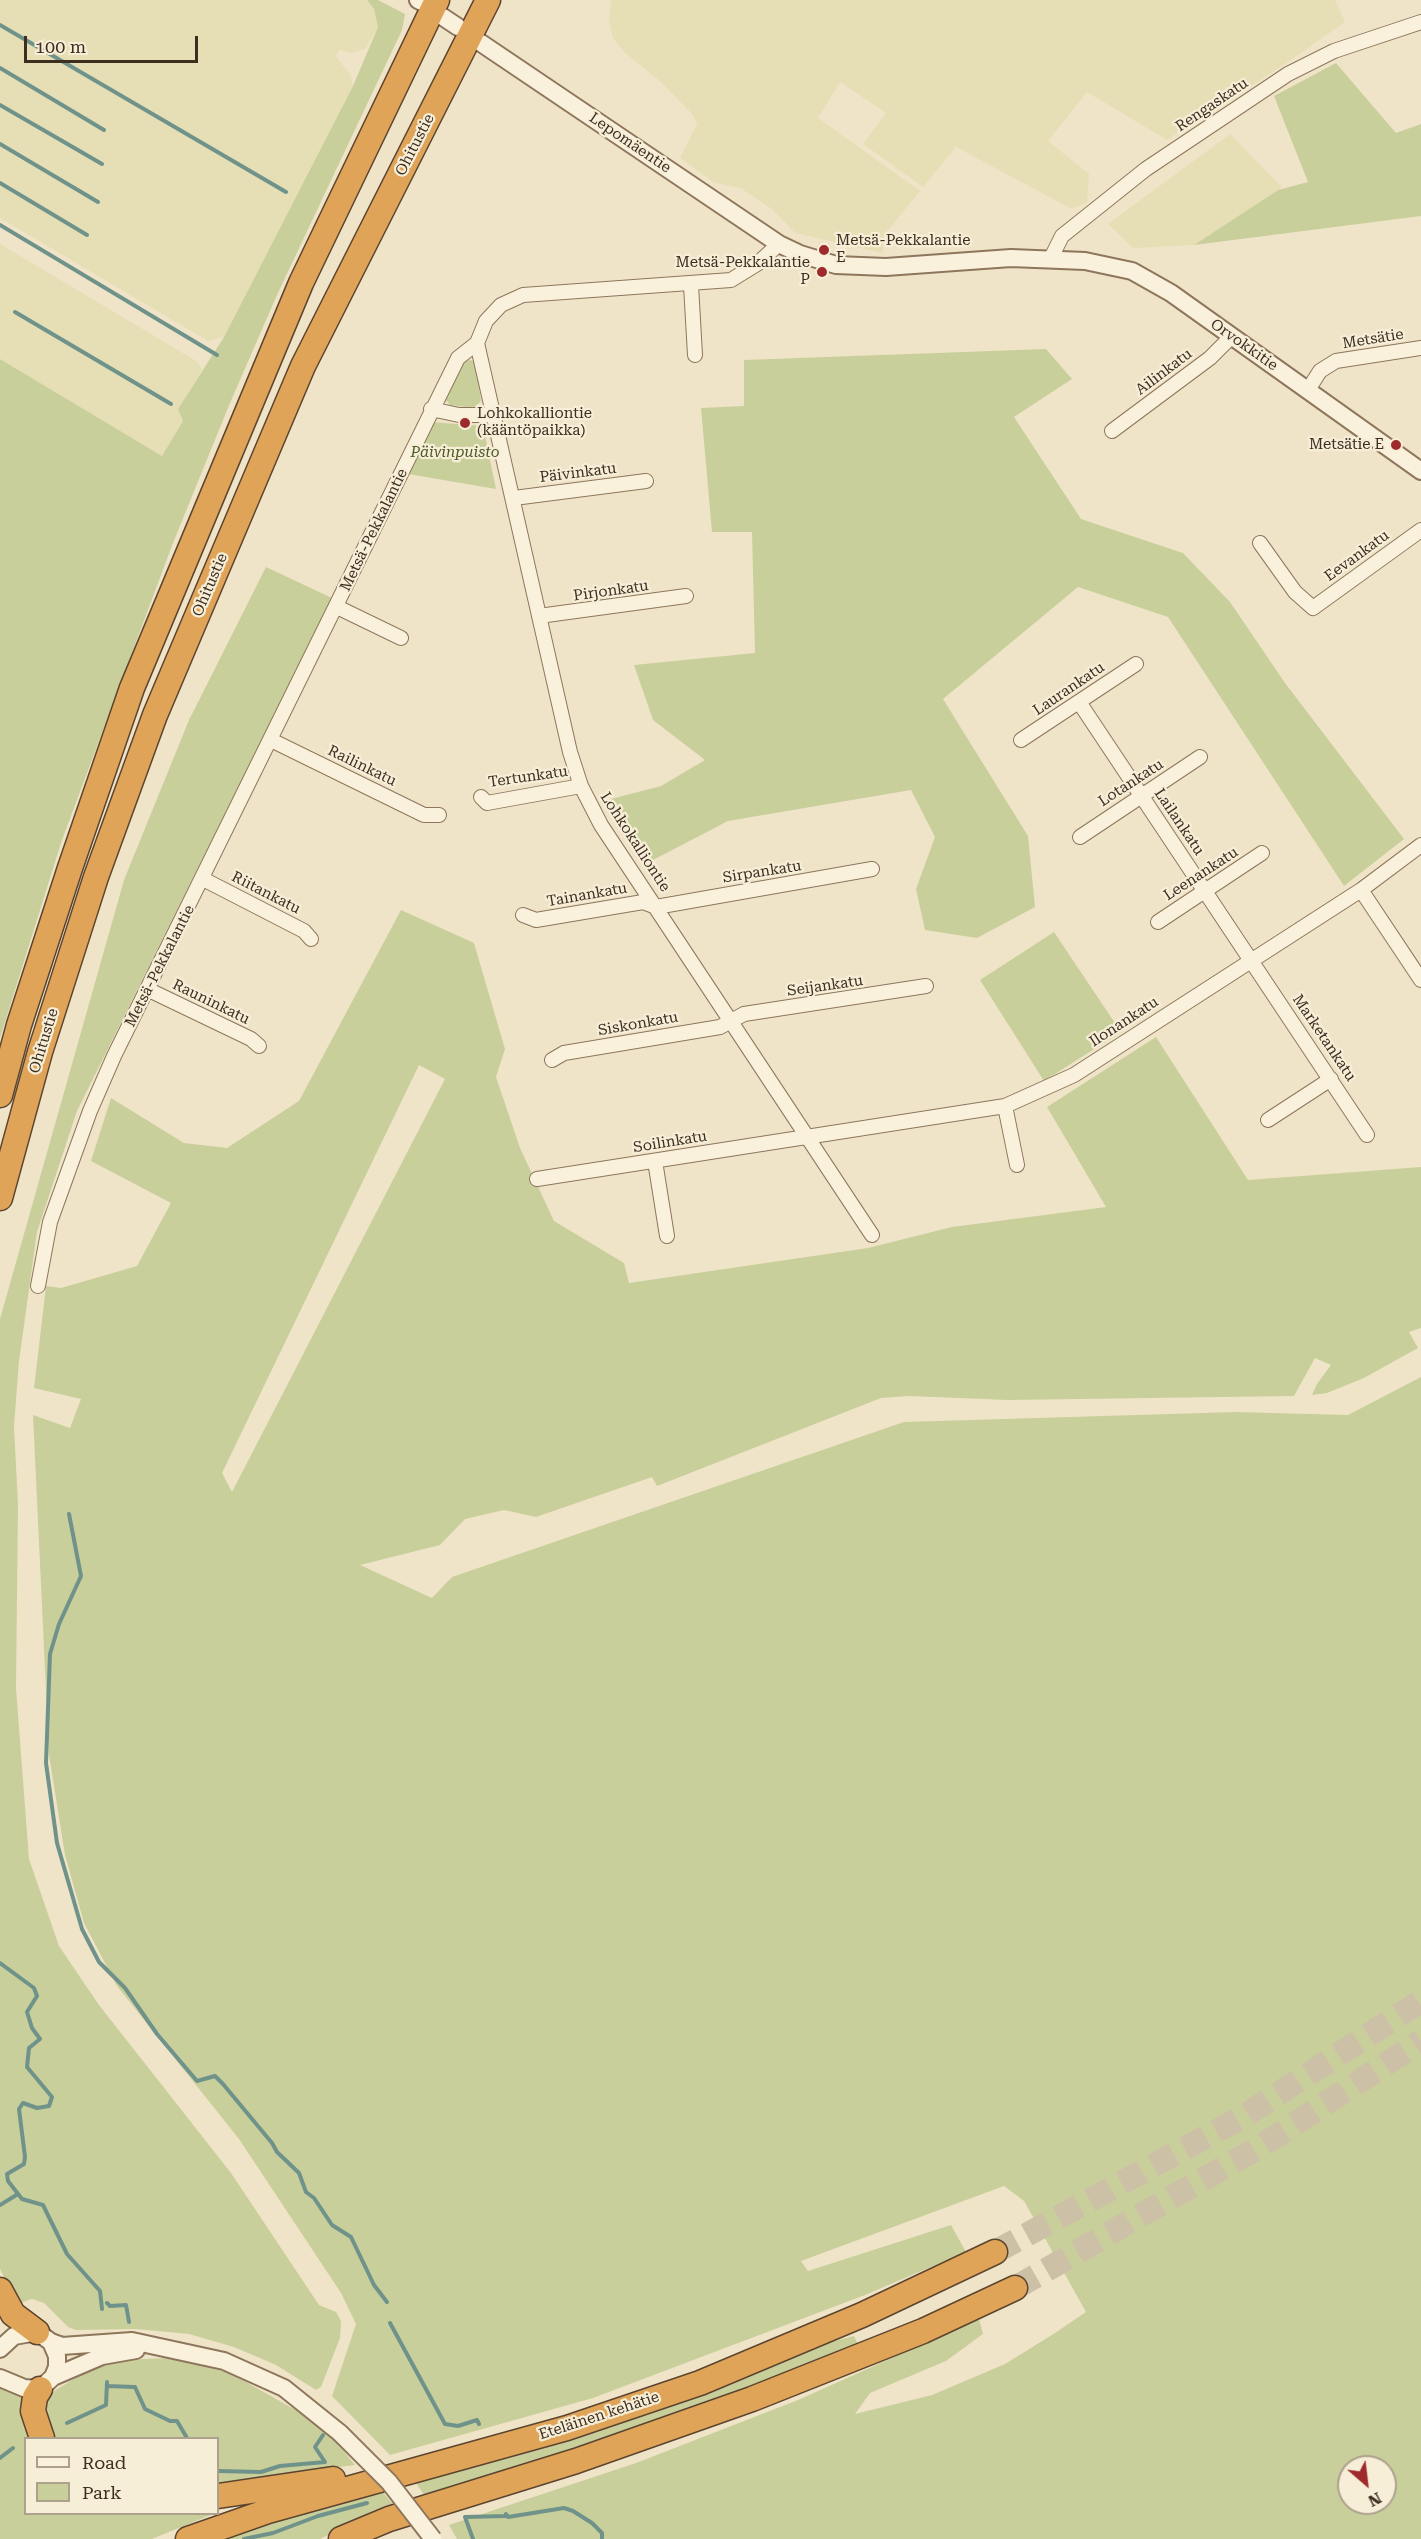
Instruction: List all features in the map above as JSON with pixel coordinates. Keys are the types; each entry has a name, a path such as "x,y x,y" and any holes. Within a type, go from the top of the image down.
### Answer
{"highway":[{"name":"Ohitustie","path":"0,1198 40,1052 92,888 155,715 303,366 488,0"},
{"name":"Ohitustie","path":"0,1095 19,1025 66,879 132,688 301,283 430,5"},
{"name":"Eteläinen kehätie","path":"188,2539 268,2511 567,2428 700,2383 773,2354 995,2252"},
{"path":"341,2539 389,2519 670,2430 923,2331 1016,2288"},
{"path":"0,2290 14,2314 44,2337"},
{"path":"41,2437 33,2410 35,2397 46,2383"},
{"path":"219,2496 311,2483 567,2428"},
{"path":"384,2539 576,2461"}],"street":[{"path":"430,5 458,27"},
{"name":"Rengaskatu","path":"1050,260 1062,236 1146,169 1288,74 1334,51 1421,22"},
{"name":"Lepomäentie","path":"481,43 779,244"},
{"path":"779,244 836,265 886,267 1011,258 1050,260"},
{"name":"Metsä-Pekkalantie","path":"38,1286 50,1222 90,1111 337,607 431,409 458,358 477,343 486,321 501,305 523,296 691,285 731,280 757,264 779,244"},
{"name":"Orvokkitie","path":"1050,260 1085,261 1132,271 1170,293 1421,471"},
{"path":"691,285 695,355"},
{"name":"Ailinkatu","path":"1112,431 1210,358 1232,336"},
{"name":"Lohkokalliontie","path":"477,343 570,752 581,786 602,825 872,1235"},
{"name":"Metsätie","path":"1308,390 1320,371 1336,361 1421,348"},
{"path":"431,409 459,415 494,415"},
{"name":"Päivinkatu","path":"514,498 646,481"},
{"name":"Eevankatu","path":"1260,543 1295,592 1313,608 1421,530"},
{"name":"Pirjonkatu","path":"539,616 686,596"},
{"path":"337,607 401,638"},
{"name":"Laurankatu","path":"1021,740 1136,664"},
{"name":"Lailankatu","path":"1079,702 1251,959"},
{"name":"Railinkatu","path":"271,740 424,815 439,815"},
{"name":"Lotankatu","path":"1080,837 1200,757"},
{"name":"Tertunkatu","path":"481,797 487,803 581,786"},
{"name":"Ilonankatu","path":"808,1136 1005,1106 1074,1075 1361,890 1421,845"},
{"name":"Leenankatu","path":"1158,922 1262,853"},
{"name":"Sirpankatu","path":"657,907 872,869"},
{"name":"Riitankatu","path":"203,879 304,931 311,939"},
{"path":"1361,890 1421,980"},
{"name":"Tainankatu","path":"523,915 536,921 643,902 657,907"},
{"name":"Marketankatu","path":"1251,959 1367,1135"},
{"name":"Seijankatu","path":"730,1022 744,1014 926,986"},
{"name":"Rauninkatu","path":"149,990 251,1039 259,1046"},
{"name":"Siskonkatu","path":"552,1060 564,1053 720,1027 730,1022"},
{"path":"1268,1120 1331,1079"},
{"path":"1005,1106 1017,1165"},
{"name":"Soilinkatu","path":"537,1179 808,1136"},
{"path":"655,1161 667,1236"},
{"path":"0,2349 14,2336 44,2337 62,2346 132,2341 203,2354 247,2369 284,2388 340,2433 395,2489 433,2539"},
{"path":"44,2337 57,2356 57,2367 46,2383"},
{"path":"0,2378 24,2388 46,2383 102,2356 155,2346"}],"shaded area":[{"path":"0,0 367,0 374,9 378,27 366,48 352,53 340,50 336,56 351,76 353,86 224,337 208,341 0,218"},
{"path":"611,0 1335,0 1345,22 1285,64 1167,140 1087,92 1048,141 1089,174 1087,202 1072,209 956,147 923,187 863,144 886,113 840,82 818,118 920,191 884,235 883,253 795,233 772,209 740,188 713,182 680,158 697,124 693,115 661,82 624,52 613,38 609,19"},
{"path":"1230,134 1282,187 1194,245 1133,248 1108,224"},
{"path":"0,244 198,362 202,370 178,409 183,421 162,456 0,359"}],"green space":[{"path":"367,0 378,0 405,14 402,30 277,295 173,543 62,840 0,1038 0,359 162,456 183,421 178,409 224,337 353,86 378,27 374,9"},
{"path":"1336,63 1396,133 1421,124 1421,216 1194,245 1278,190 1308,182 1274,96"},
{"path":"1046,349 1072,379 1014,417 1081,519 1183,553 1230,602 1285,683 1404,839 1344,886 1168,617 1078,587 943,699 1028,836 1035,907 977,938 925,930 916,889 935,837 911,790 728,821 651,861 611,799 661,786 705,760 653,720 634,665 755,653 752,532 712,532 701,408 744,406 744,360"},
{"path":"469,360 475,361 481,401 474,408 450,405 445,399 462,363"},
{"name":"Päivinpuisto","path":"431,422 483,426 496,489 408,474"},
{"path":"266,567 332,598 77,1111 37,1232 19,1361 14,1426 18,1505 16,1688 29,1859 59,1946 99,2005 231,2173 319,2305 336,2312 341,2321 340,2338 321,2387 316,2390 276,2365 234,2347 189,2334 136,2329 76,2330 68,2327 44,2303 32,2299 17,2304 0,2269 0,1319 124,880 189,720"},
{"path":"401,910 474,943 505,1049 496,1077 520,1148 554,1221 624,1263 629,1283 868,1248 952,1227 1106,1207 1047,1107 1156,1037 1248,1180 1421,1167 1421,1328 1409,1332 1418,1348 1364,1378 1327,1393 1312,1395 1331,1365 1315,1358 1294,1396 1008,1400 909,1396 881,1398 657,1486 652,1477 536,1517 504,1510 465,1519 440,1545 360,1565 432,1598 452,1577 904,1422 1236,1412 1348,1415 1421,1377 1421,2539 457,2539 449,2525 636,2463 798,2400 979,2319 983,2334 946,2361 870,2393 855,2414 932,2395 1005,2364 1055,2333 1086,2312 1024,2201 1004,2186 801,2261 808,2271 951,2225 966,2252 865,2295 593,2398 390,2455 332,2396 356,2324 341,2293 239,2139 117,1986 84,1923 65,1855 49,1755 33,1415 70,1428 81,1399 34,1388 46,1286 61,1288 137,1266 171,1203 91,1161 111,1098 184,1143 227,1148 299,1101","holes":["419,1065 445,1079 232,1492 222,1473"]},
{"path":"1054,932 1121,1032 1044,1081 980,980"},
{"path":"854,2336 859,2346 661,2422 426,2498 416,2483 562,2440 808,2348"},
{"path":"169,2358 230,2373 301,2413 338,2444 355,2465 219,2483 219,2437 54,2437 49,2426 46,2403 51,2393 85,2372 115,2360"},
{"path":"0,2387 21,2396 31,2437 24,2437 24,2515 211,2515 152,2539 0,2539"},
{"path":"382,2491 396,2508 360,2520 320,2539 212,2539"}],"waterway":[{"path":"0,25 286,192"},
{"path":"0,68 104,130"},
{"path":"0,105 102,164"},
{"path":"0,144 98,202"},
{"path":"0,183 87,235"},
{"path":"0,225 217,355"},
{"path":"15,312 171,404"},
{"path":"69,1514 81,1576 59,1624 50,1654 46,1763 57,1843 82,1929 99,1962 125,1988 157,2034 197,2081 215,2076 272,2143 277,2152 299,2173 306,2192 314,2198 332,2225 351,2237 374,2285 387,2302"},
{"path":"0,1963 34,1988 37,1996 27,2012 32,2028 40,2039 29,2048 27,2067 52,2097 49,2106 37,2108 23,2103 19,2109 24,2164 7,2174 8,2181 22,2199 43,2205 67,2254 100,2291 102,2309"},
{"path":"0,2205 18,2194"},
{"path":"107,2303 110,2306 126,2305 129,2322"},
{"path":"390,2323 445,2424 458,2426 477,2420 479,2424"},
{"path":"67,2423 106,2405 107,2382"},
{"path":"107,2386 135,2387 145,2409 170,2421 177,2421 186,2437"},
{"path":"219,2471 261,2472 280,2466 325,2462 315,2447 323,2435"},
{"path":"0,2458 13,2448"},
{"path":"244,2539 273,2533 318,2516 367,2503"},
{"path":"506,2514 508,2517 564,2508 592,2523 602,2533 602,2539"},
{"path":"473,2539 465,2517 506,2516"}],"tunnel":[{"path":"995,2252 1244,2116 1421,2001"},
{"path":"1015,2288 1261,2146 1421,2041"}],"place":[{"name":"Metsä-Pekkalantie E","path":"824,250"},
{"name":"Metsä-Pekkalantie P","path":"822,272"},
{"name":"Lohkokalliontie (kääntöpaikka)","path":"465,423"},
{"name":"Metsätie E","path":"1396,445"}]}
